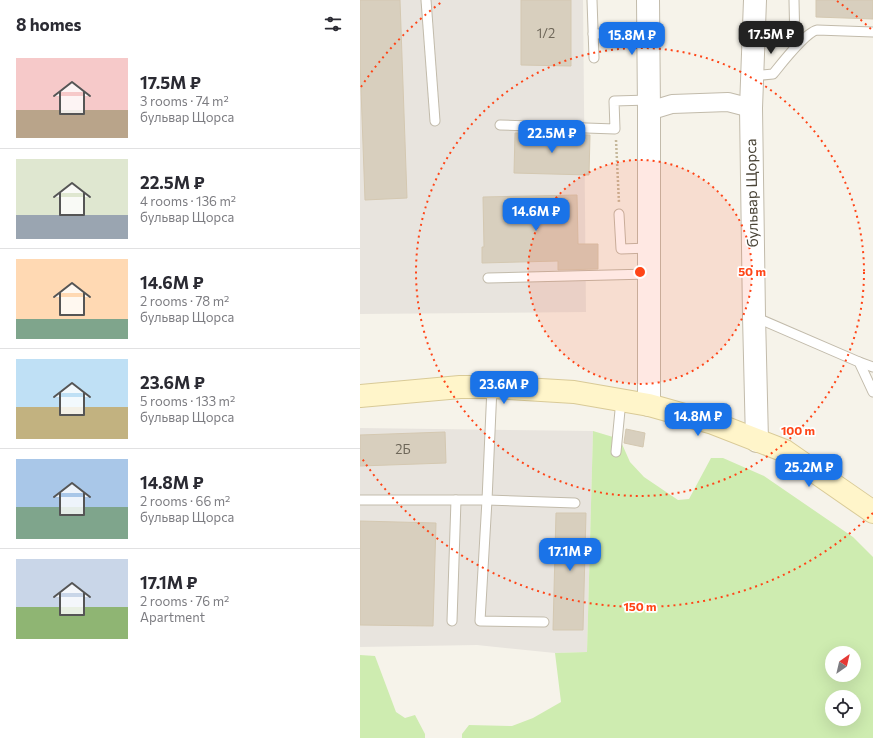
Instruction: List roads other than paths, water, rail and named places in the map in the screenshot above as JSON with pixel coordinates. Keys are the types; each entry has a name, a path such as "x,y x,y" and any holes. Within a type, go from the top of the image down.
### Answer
{"main road":[{"path":"360,396 460,387 492,387 574,392 649,405 713,423 785,451 873,512"}],"street":[{"path":"648,0 649,405"},
{"name":"бульвар Щорса","path":"755,0 751,108 757,440"},
{"path":"649,106 728,102 751,108"}],"lane":[{"path":"426,0 435,122"},
{"path":"592,0 594,58"},
{"path":"794,0 795,47"},
{"path":"753,76 773,74 795,47 813,31 873,32"},
{"path":"593,34 649,33"},
{"path":"500,125 615,130 614,101 649,106"},
{"path":"619,214 621,249 649,248"},
{"path":"488,278 649,274"},
{"path":"754,316 873,367"},
{"path":"860,362 873,392"},
{"path":"492,387 488,500 480,621 544,622"},
{"path":"616,452 621,400"},
{"path":"360,500 488,500 575,503"},
{"path":"452,621 456,500"}]}
